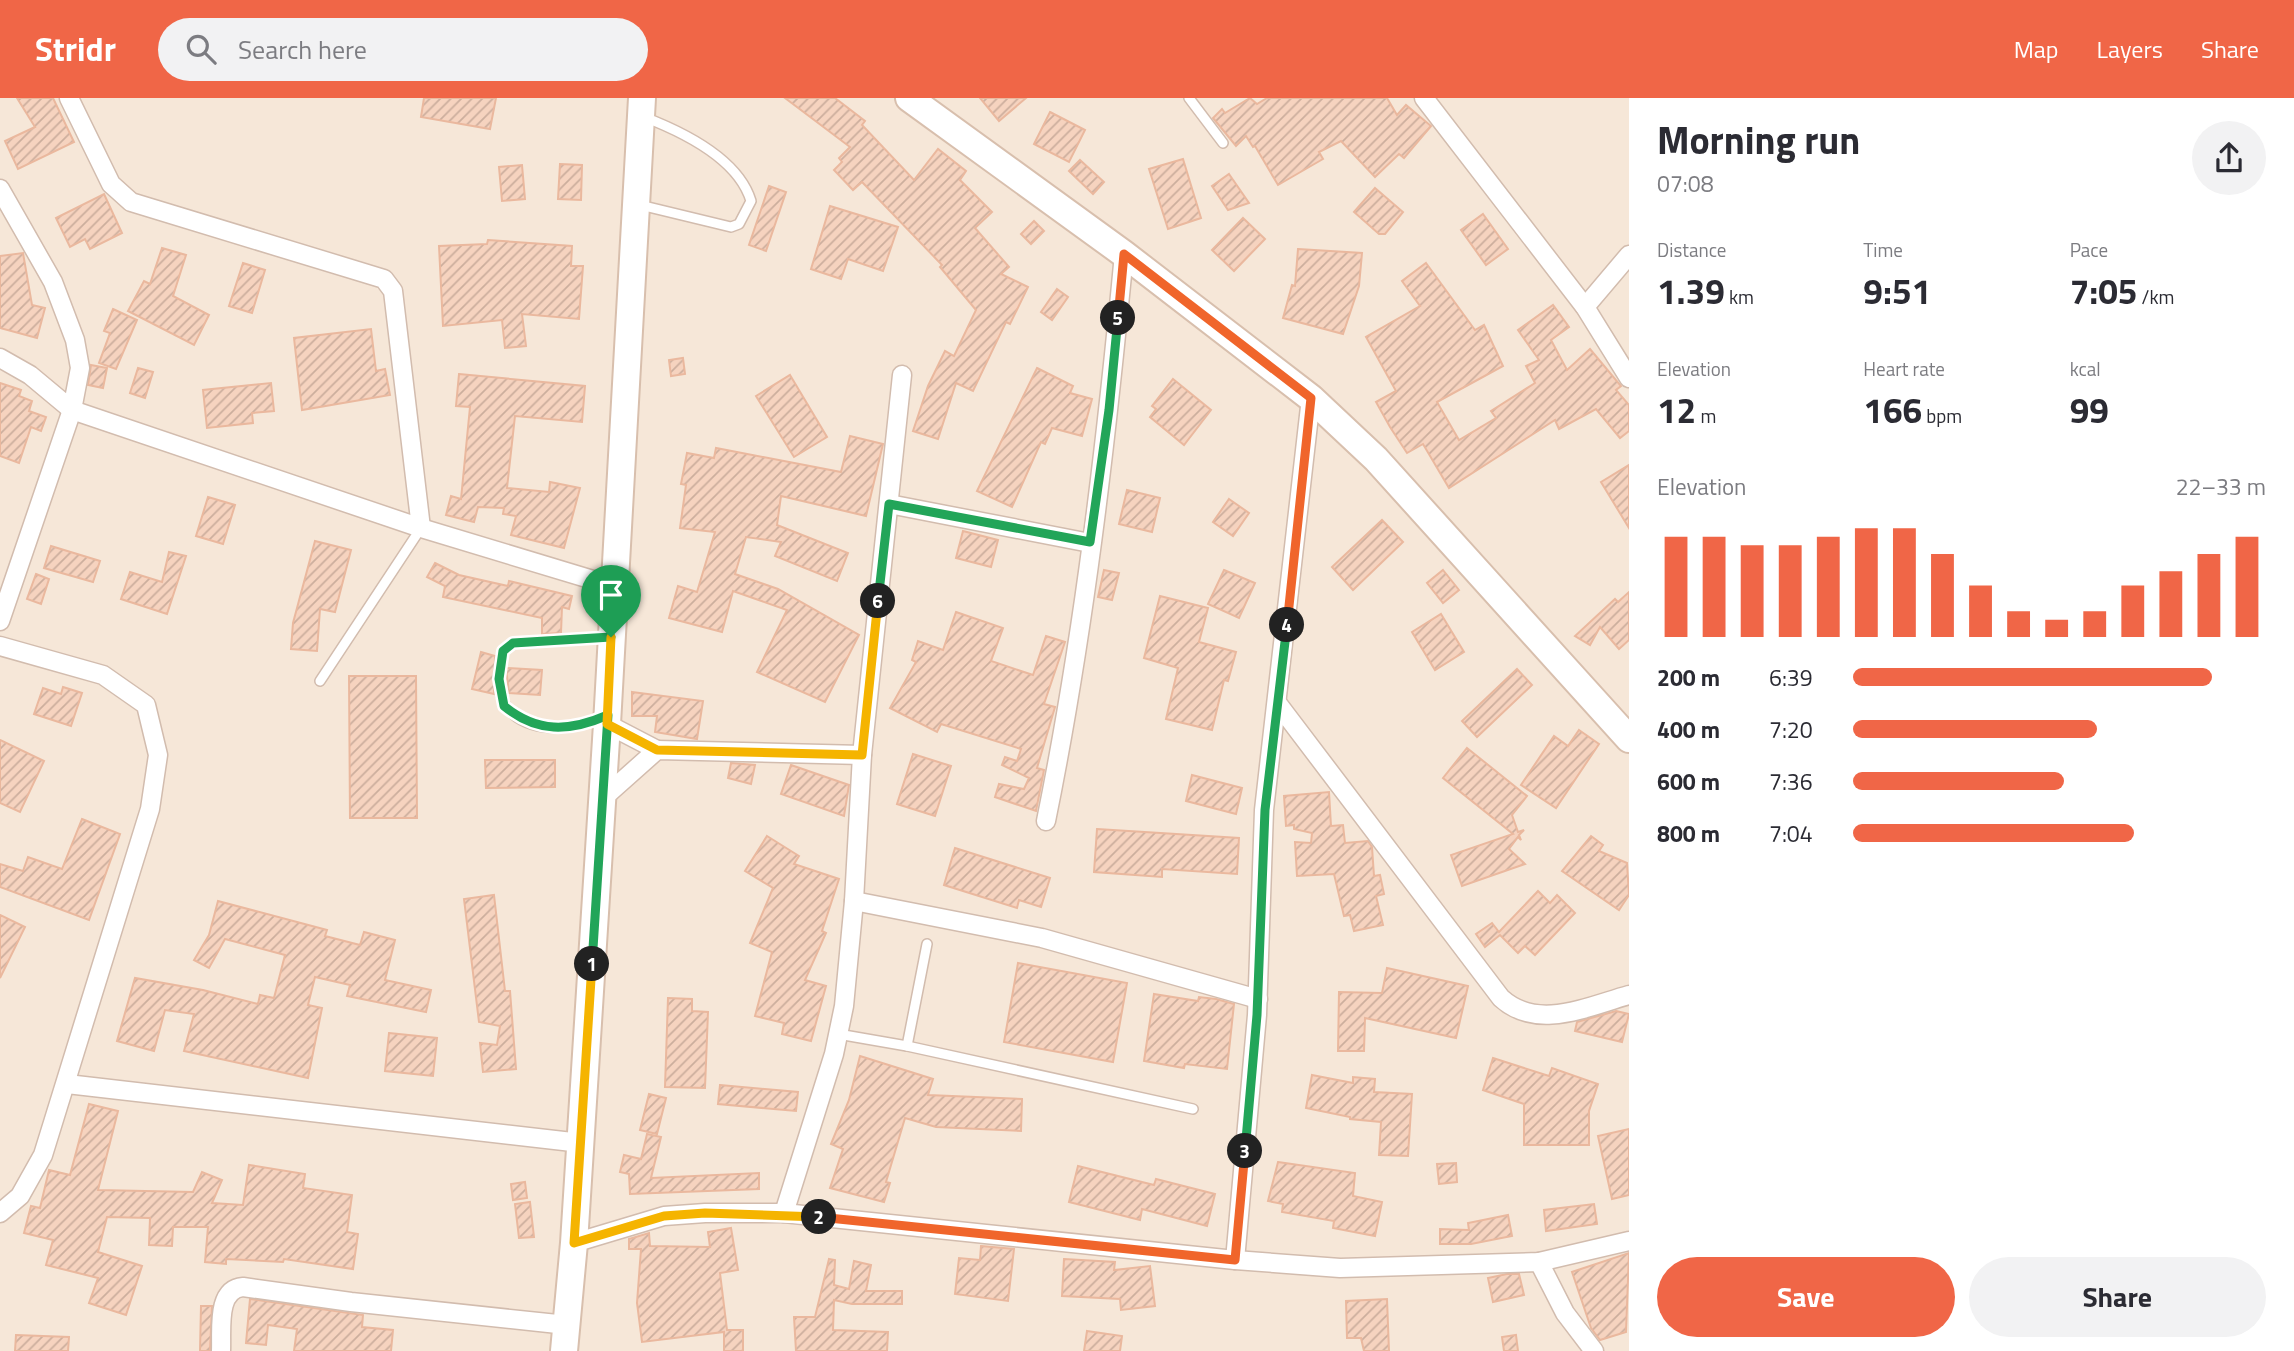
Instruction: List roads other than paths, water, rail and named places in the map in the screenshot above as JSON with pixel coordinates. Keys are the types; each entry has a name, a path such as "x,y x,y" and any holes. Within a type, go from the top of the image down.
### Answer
{"main road":[{"path":"909,98 1124,254 1311,398 1376,459 1629,739"},
{"path":"564,1351 581,1143 638,205 641,107"}],"street":[{"path":"69,98 111,184 131,202 384,279 393,291 421,528"},
{"path":"1424,98 1585,307 1629,378"},
{"path":"0,189 52,282 75,340 80,368 72,410 0,621"},
{"path":"1046,821 1072,694 1109,410 1124,254"},
{"path":"1585,307 1629,256"},
{"path":"0,358 30,375 72,410 421,528 613,586"},
{"path":"784,1213 844,1006 854,901 862,755 902,375"},
{"path":"1235,1260 1258,999 1265,810 1311,398"},
{"path":"889,504 1090,542"},
{"path":"0,646 103,675 146,705 158,755 150,809 43,1156 20,1196 0,1213"},
{"path":"1278,704 1501,998 1514,1010 1536,1017 1629,995"},
{"path":"607,720 657,750 862,755"},
{"path":"602,799 657,750"},
{"path":"854,901 1042,938 1258,999"},
{"path":"67,1084 581,1143"},
{"path":"574,1243 664,1216 705,1213 784,1213 1235,1260 1340,1268 1539,1262 1629,1241"},
{"path":"1539,1262 1565,1313 1594,1351"},
{"path":"221,1351 225,1298 234,1289 243,1287 351,1302 567,1325"}],"lane":[{"path":"1189,98 1223,143"},
{"path":"638,205 731,227 739,224 751,201 747,189 730,169 683,132 641,107"},
{"path":"320,681 421,528"},
{"path":"607,720 568,726 534,727 504,706 499,679 503,651 513,643 611,637"},
{"path":"907,1046 927,944"},
{"path":"838,1034 907,1046 1193,1109"}]}
